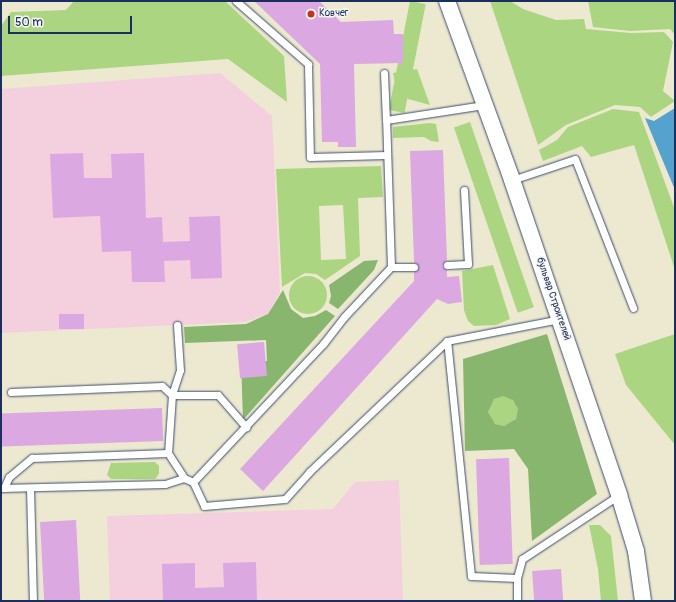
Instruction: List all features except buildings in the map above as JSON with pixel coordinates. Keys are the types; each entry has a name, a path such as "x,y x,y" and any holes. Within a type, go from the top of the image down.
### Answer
{"street":[{"name":"бульвар Строителей","path":"447,1 561,319 619,495 636,551 643,601"}],"lane":[{"path":"236,1 308,64 310,157 387,155"},
{"path":"193,482 246,427 391,267 384,73"},
{"path":"386,120 484,105"},
{"path":"512,180 575,159 633,308"},
{"path":"447,265 468,264 464,190"},
{"path":"391,267 414,266"},
{"path":"178,325 180,370 172,395 168,453 184,478 193,482 204,506 285,499 309,472 446,341 561,319"},
{"path":"446,341 471,576 517,578"},
{"path":"11,392 162,386 172,395 218,395 246,427"},
{"path":"168,453 32,458 9,477 3,488 165,484 184,478"},
{"path":"30,488 32,601"},
{"path":"518,601 517,578 522,559 619,495"}],"shaded area":[{"path":"220,73 272,116 280,292 268,314 245,322 1,333 1,89"},
{"path":"399,480 403,601 110,601 107,516 333,509 355,482"}],"green space":[{"path":"74,1 225,1 284,56 287,102 228,59 1,76 1,26 11,12 66,10"},
{"path":"410,1 426,4 405,113 389,110"},
{"path":"490,1 510,1 523,9 556,20 584,19 586,29 631,33 664,32 673,42 663,91 675,101 651,117 640,107 615,105 566,125 538,145"},
{"path":"588,1 675,1 675,35 670,29 630,31 593,27"},
{"path":"417,69 430,105 408,99 395,83 393,73"},
{"path":"613,109 639,112 675,210 675,270 634,145 591,157 582,146 543,161 539,150 557,140 568,127"},
{"path":"470,122 534,307 518,313 454,128"},
{"path":"430,123 436,124 439,142 431,141 424,137 393,138 393,127"},
{"path":"381,166 383,197 358,198 360,256 325,280 316,274 305,273 282,287 276,169","holes":["343,205 346,259 321,260 319,206"]},
{"path":"378,260 374,270 338,309 329,303 331,296 329,285 364,261"},
{"path":"493,265 510,319 496,325 474,326 468,321 464,310 462,271"},
{"path":"304,276 312,276 322,281 326,288 326,302 322,309 312,314 304,314 294,309 292,306 289,299 289,291 294,281 297,279"},
{"path":"283,290 291,309 303,318 315,316 326,310 335,316 243,420 241,362 267,361 266,340 185,343 184,327 246,324 268,314"},
{"path":"547,334 597,494 532,541 528,469 514,449 465,451 463,359","holes":["503,396 513,400 518,409 516,419 504,426 495,424 488,412 494,399"]},
{"path":"675,334 675,445 626,385 615,354"},
{"path":"503,396 509,397 517,405 517,417 509,425 503,426 497,425 489,417 488,411 489,405 497,397"},
{"path":"155,462 159,466 159,474 155,479 111,479 107,475 111,463"},
{"path":"589,525 600,525 611,536 618,601 601,601 598,569"}],"water":[{"path":"675,108 675,190 645,118 654,121"}],"place":[{"name":"Ковчег","path":"311,14"}]}
